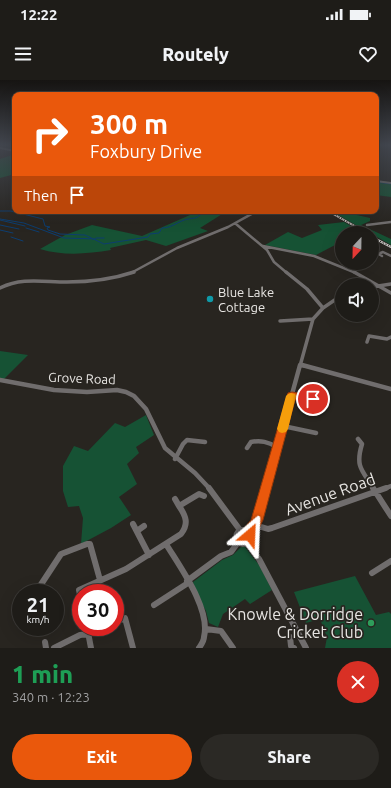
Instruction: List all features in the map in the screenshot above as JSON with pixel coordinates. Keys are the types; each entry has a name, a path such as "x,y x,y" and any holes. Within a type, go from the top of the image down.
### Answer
{"street":[{"path":"379,181 391,182"},
{"path":"0,288 10,282 22,279 78,281 125,275 142,269 175,249 235,226 253,214"},
{"path":"367,225 391,222"},
{"path":"374,223 381,227"},
{"path":"235,226 263,246 274,262 307,289 323,308"},
{"path":"263,246 302,252 322,258 350,269 391,293"},
{"path":"379,254 383,252 391,256"},
{"path":"380,286 391,284"},
{"path":"248,532 255,526 314,319 323,308 335,299"},
{"path":"283,320 314,319"},
{"path":"367,342 370,334 387,339 391,337"},
{"path":"300,365 391,389"},
{"name":"Grove Road","path":"0,380 54,391 125,392 136,398 146,408 161,441 175,459 195,474 209,488 228,510 240,530"},
{"path":"292,396 313,399 324,404"},
{"path":"283,426 316,433"},
{"path":"358,439 365,445 360,450 358,461 375,492 391,516"},
{"path":"175,459 183,444 187,440 205,442"},
{"path":"247,448 251,442 256,440 268,442 277,447"},
{"name":"Avenue Road","path":"255,526 268,529 272,528 391,486"},
{"path":"179,506 200,493"},
{"path":"92,584 126,569 181,534 188,525 186,517 175,499"},
{"path":"133,524 149,555"},
{"path":"137,531 144,526"},
{"path":"247,543 243,544 239,541 237,535 240,530 248,532"},
{"path":"247,543 250,537 248,532"},
{"path":"154,605 188,582 221,556 231,552 239,541"},
{"path":"247,543 259,559 306,648"},
{"path":"41,584 61,554 87,544 90,544 100,580"},
{"path":"166,544 202,608 206,628 204,642 198,648"},
{"path":"372,573 391,561"},
{"path":"124,618 133,648"},
{"path":"206,628 221,631 233,648"},
{"path":"54,648 78,636"},
{"path":"88,636 91,648"},
{"path":"290,637 291,647"}],"green space":[{"path":"0,172 12,172 12,175 0,178"},
{"path":"379,181 391,183 391,197 379,195"},
{"path":"187,214 222,214 200,228 208,231 166,246 146,240 110,248 111,250 93,253 57,253 40,249 65,235 92,225 142,236 190,215"},
{"path":"336,214 352,214 370,218 370,221 361,225 363,226 357,226"},
{"path":"344,222 351,226 335,226 335,245 316,255 265,245 288,232 302,238 322,230 318,225"},
{"path":"379,233 391,239 391,245 379,238"},
{"path":"0,351 28,355 3,380 0,379"},
{"path":"146,415 154,435 136,447 139,453 127,464 137,484 119,497 131,515 111,528 81,544 83,518 79,506 68,507 63,491 63,466 74,446 88,451 115,423 125,427"},
{"path":"241,547 245,547 259,565 272,590 250,604 245,599 223,614 218,627 209,623 206,611 196,594 193,582 222,560 233,555"},
{"path":"355,576 376,615 389,612 391,614 391,648 325,648 327,637 320,619 306,623 294,592"}],"waterway":[{"path":"379,182 391,184"},
{"path":"0,211 12,211"},
{"path":"23,214 43,219 45,226 50,227 47,228 48,230 60,234 85,235 93,239"},
{"path":"93,239 104,244 148,237 150,234 159,233 162,228 169,227 184,220 196,218 200,215"},
{"path":"0,219 24,223 64,238 93,239"},
{"path":"0,220 25,226"},
{"path":"0,225 19,229"},
{"path":"26,228 39,232"},
{"path":"0,230 13,233"},
{"path":"11,237 23,241"},
{"path":"96,238 104,238"}],"railway":[{"path":"333,214 355,226"},
{"path":"379,241 391,247"}],"slow traffic":[{"path":"282,429 291,396"}],"place":[{"name":"Blue Lake Cottage","path":"210,299"},
{"name":"Knowle & Dorridge Cricket Club","path":"371,623"}],"route":[{"path":"250,535 248,532 255,526 257,520 292,396 313,399"}]}
